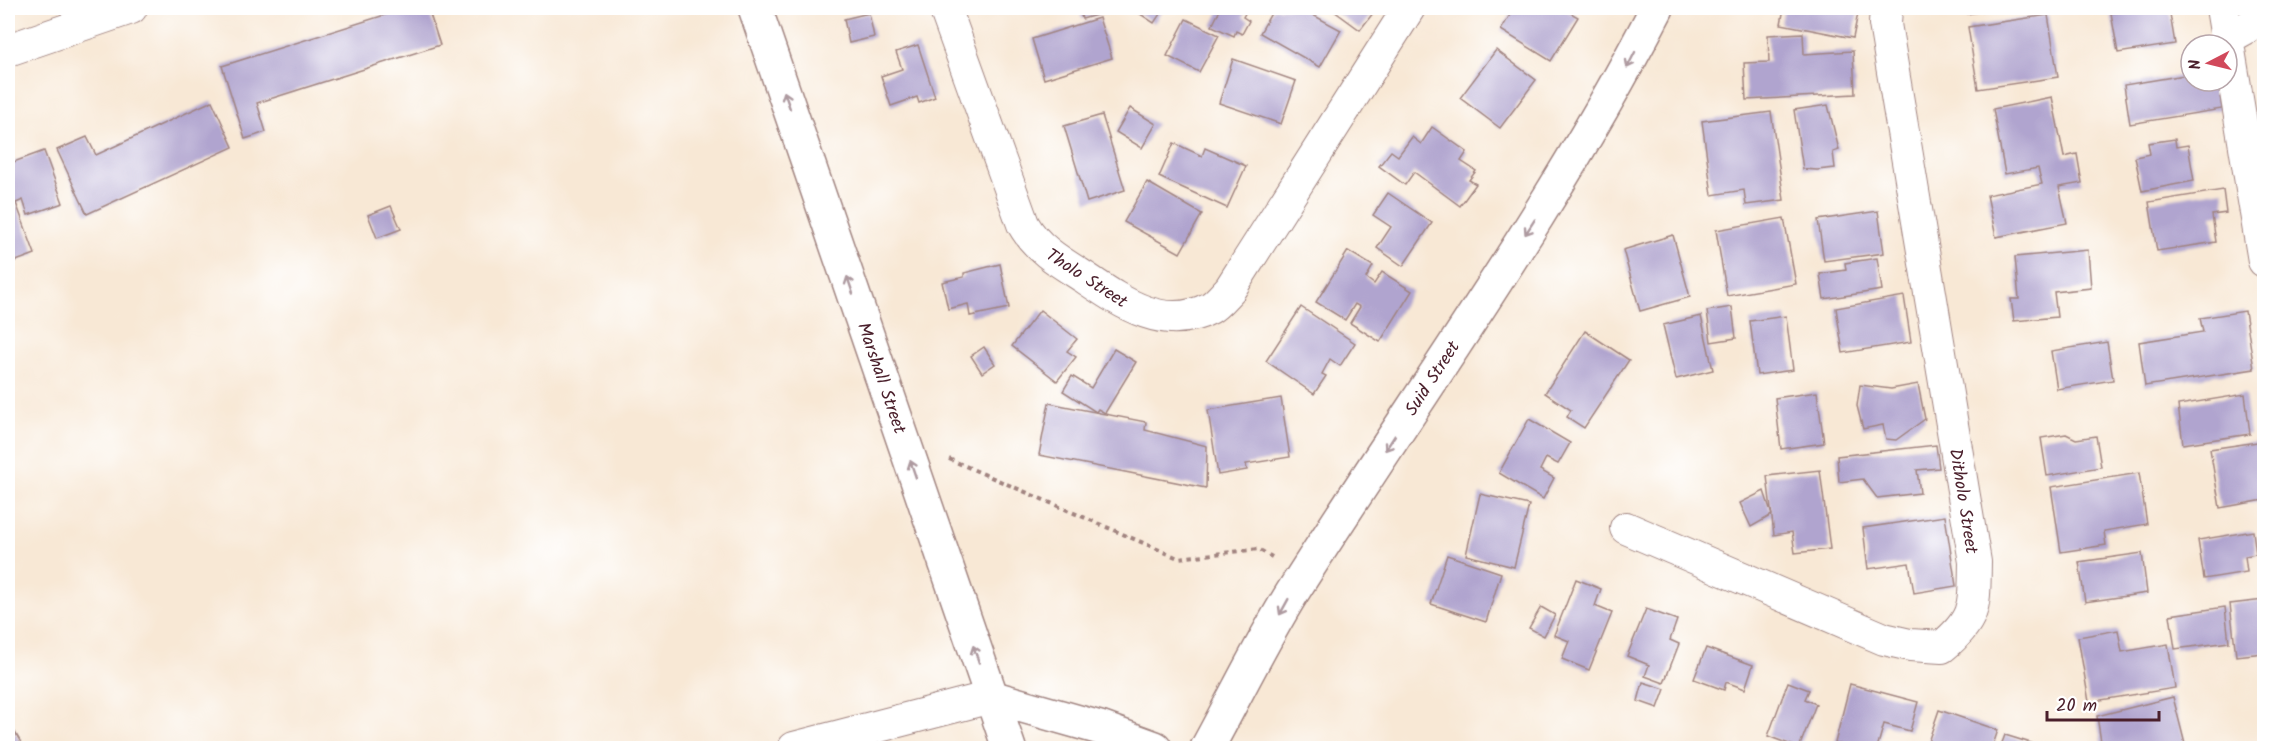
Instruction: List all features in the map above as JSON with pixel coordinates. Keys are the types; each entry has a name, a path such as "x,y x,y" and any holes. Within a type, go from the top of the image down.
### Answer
{"street":[{"path":"8,50 131,8"},
{"name":"Marshall Street","path":"755,8 1009,748"},
{"name":"Tholo Street","path":"945,8 1023,224 1032,240 1045,252 1128,306 1154,316 1182,318 1211,308 1230,289 1409,8"},
{"name":"Suid Street","path":"1207,748 1303,576 1542,208 1618,84 1657,8"},
{"name":"Ditholo Street","path":"1626,528 1884,639 1910,645 1942,647 1964,630 1974,601 1975,562 1887,36 1886,8"},
{"path":"2222,8 2225,33"},
{"path":"2237,33 2265,18"},
{"path":"2235,93 2265,261"},
{"path":"794,748 992,697 1100,728 1155,748"}],"path":[{"path":"903,439 1178,558 1258,549 1303,576"}],"building":[{"path":"407,8 428,8 440,45 257,103 266,132 245,139 222,66"},
{"path":"1079,8 1113,8 1114,10 1082,19"},
{"path":"1131,8 1164,8 1154,23"},
{"path":"1221,8 1248,8 1243,17 1249,21 1242,34 1236,31 1234,36 1212,26"},
{"path":"1274,8 1300,8 1341,30 1320,67 1260,33"},
{"path":"1330,8 1377,8 1360,30"},
{"path":"1514,8 1562,8 1578,17 1551,61 1501,30"},
{"path":"1784,8 1859,8 1853,38 1781,24"},
{"path":"1966,8 1997,8 1997,9 1967,14"},
{"path":"2143,8 2169,8 2175,44 2118,53 2111,13"},
{"path":"869,13 874,37 849,43 844,19"},
{"path":"2048,15 2058,77 1978,89 1968,27"},
{"path":"1099,18 1112,58 1044,79 1032,39"},
{"path":"1186,19 1219,35 1199,72 1167,56"},
{"path":"1803,33 1804,54 1853,51 1855,94 1746,100 1744,63 1769,62 1768,35"},
{"path":"918,45 935,97 919,103 917,97 891,106 881,76 902,69 896,52"},
{"path":"1496,50 1536,80 1500,128 1460,98"},
{"path":"1233,59 1296,81 1281,124 1219,103"},
{"path":"2179,76 2179,93 2220,93 2222,109 2130,124 2124,85"},
{"path":"2052,97 2064,157 2077,154 2082,183 2059,187 2067,223 1996,237 1987,195 2042,184 2038,168 2005,174 1993,109"},
{"path":"212,101 233,147 87,214 57,150 87,137 96,155"},
{"path":"1828,105 1839,150 1833,152 1835,168 1803,169 1794,110"},
{"path":"1130,108 1156,124 1142,148 1116,132"},
{"path":"1771,112 1784,200 1746,205 1744,190 1712,195 1702,121"},
{"path":"1102,115 1125,190 1087,202 1064,126"},
{"path":"1432,127 1467,152 1461,161 1476,171 1469,180 1476,184 1460,206 1414,172 1405,185 1379,166 1391,151 1398,156 1412,137 1421,144"},
{"path":"2175,139 2176,147 2188,145 2194,181 2142,191 2135,157 2150,154 2148,143"},
{"path":"1174,143 1202,156 1205,148 1246,166 1227,208 1159,177"},
{"path":"44,151 63,203 28,215 23,200 16,203 35,254 8,264 8,164"},
{"path":"1147,182 1202,214 1180,253 1124,222"},
{"path":"2223,190 2226,213 2212,215 2216,242 2157,251 2149,202"},
{"path":"1388,193 1432,223 1403,266 1377,248 1391,227 1373,215"},
{"path":"391,206 401,229 377,238 368,215"},
{"path":"1878,211 1884,253 1824,261 1818,220"},
{"path":"1784,218 1796,284 1727,296 1716,230"},
{"path":"1673,235 1690,297 1640,311 1623,250"},
{"path":"2088,250 2091,288 2054,292 2057,317 2014,321 2011,299 2019,299 2015,257"},
{"path":"1348,251 1373,266 1366,278 1374,284 1382,272 1412,291 1380,342 1350,323 1360,307 1355,304 1345,320 1316,302"},
{"path":"1877,258 1882,290 1824,299 1820,274 1846,270 1845,263"},
{"path":"1000,264 1009,308 970,316 968,304 948,309 942,282 964,277 964,273"},
{"path":"1904,296 1911,342 1843,353 1836,308"},
{"path":"1301,307 1355,343 1340,366 1330,359 1322,374 1326,376 1314,394 1266,361"},
{"path":"1732,307 1736,338 1711,342 1707,311"},
{"path":"1040,310 1077,339 1067,351 1076,357 1057,381 1012,346"},
{"path":"2245,311 2254,369 2145,386 2139,342 2203,332 2200,318"},
{"path":"1701,316 1713,370 1676,379 1663,325"},
{"path":"1786,316 1793,370 1757,375 1750,321"},
{"path":"1585,331 1629,360 1584,428 1567,417 1571,410 1545,393"},
{"path":"2107,342 2113,380 2057,389 2051,351"},
{"path":"984,347 995,364 982,373 971,356"},
{"path":"1114,349 1136,362 1105,413 1098,409 1096,412 1063,391 1072,376 1091,388"},
{"path":"1918,384 1925,419 1896,440 1886,439 1883,425 1863,429 1857,406 1860,385 1891,389"},
{"path":"1817,392 1824,443 1781,449 1775,398"},
{"path":"2245,394 2250,434 2183,444 2178,405"},
{"path":"1281,398 1290,457 1246,464 1247,470 1218,475 1208,410"},
{"path":"1049,403 1146,422 1145,430 1207,446 1206,488 1039,455"},
{"path":"1529,419 1570,443 1558,464 1546,458 1540,470 1554,478 1543,499 1499,473"},
{"path":"2066,434 2076,439 2096,436 2101,467 2047,476 2041,438"},
{"path":"2264,441 2264,500 2220,508 2210,449"},
{"path":"1936,445 1939,468 1917,470 1920,493 1877,498 1863,479 1839,482 1837,456"},
{"path":"1820,470 1830,549 1795,553 1792,532 1774,535 1767,476"},
{"path":"2139,473 2147,524 2104,531 2106,545 2061,552 2051,487"},
{"path":"1764,491 1772,515 1751,527 1740,503"},
{"path":"1480,494 1529,505 1514,567 1466,555"},
{"path":"1945,516 1956,586 1914,593 1909,563 1868,569 1863,528"},
{"path":"2253,531 2256,554 2245,556 2247,572 2204,579 2198,540"},
{"path":"2142,553 2147,593 2085,602 2079,562"},
{"path":"1447,555 1501,573 1486,622 1431,604"},
{"path":"1576,579 1601,589 1595,606 1612,613 1589,670 1562,659 1569,641 1554,635"},
{"path":"2264,600 2264,653 2236,656 2230,604"},
{"path":"1541,607 1555,615 1544,636 1529,628"},
{"path":"2225,607 2229,642 2175,649 2170,615"},
{"path":"1646,609 1677,620 1670,640 1679,644 1664,683 1645,676 1649,665 1627,656"},
{"path":"2118,630 2122,652 2168,644 2175,688 2089,702 2078,637"},
{"path":"1706,648 1753,665 1745,689 1726,682 1724,690 1694,679"},
{"path":"1643,682 1665,689 1658,708 1638,701"},
{"path":"1788,682 1809,690 1805,699 1816,704 1799,748 1768,736"},
{"path":"1850,684 1918,702 1910,731 1884,724 1877,748 1856,748 1835,743"},
{"path":"2173,697 2186,748 2102,748 2097,716"},
{"path":"1939,710 1998,730 1992,748 1926,748"},
{"path":"8,720 24,748 8,748"},
{"path":"2005,735 2047,748 2000,748"}]}
